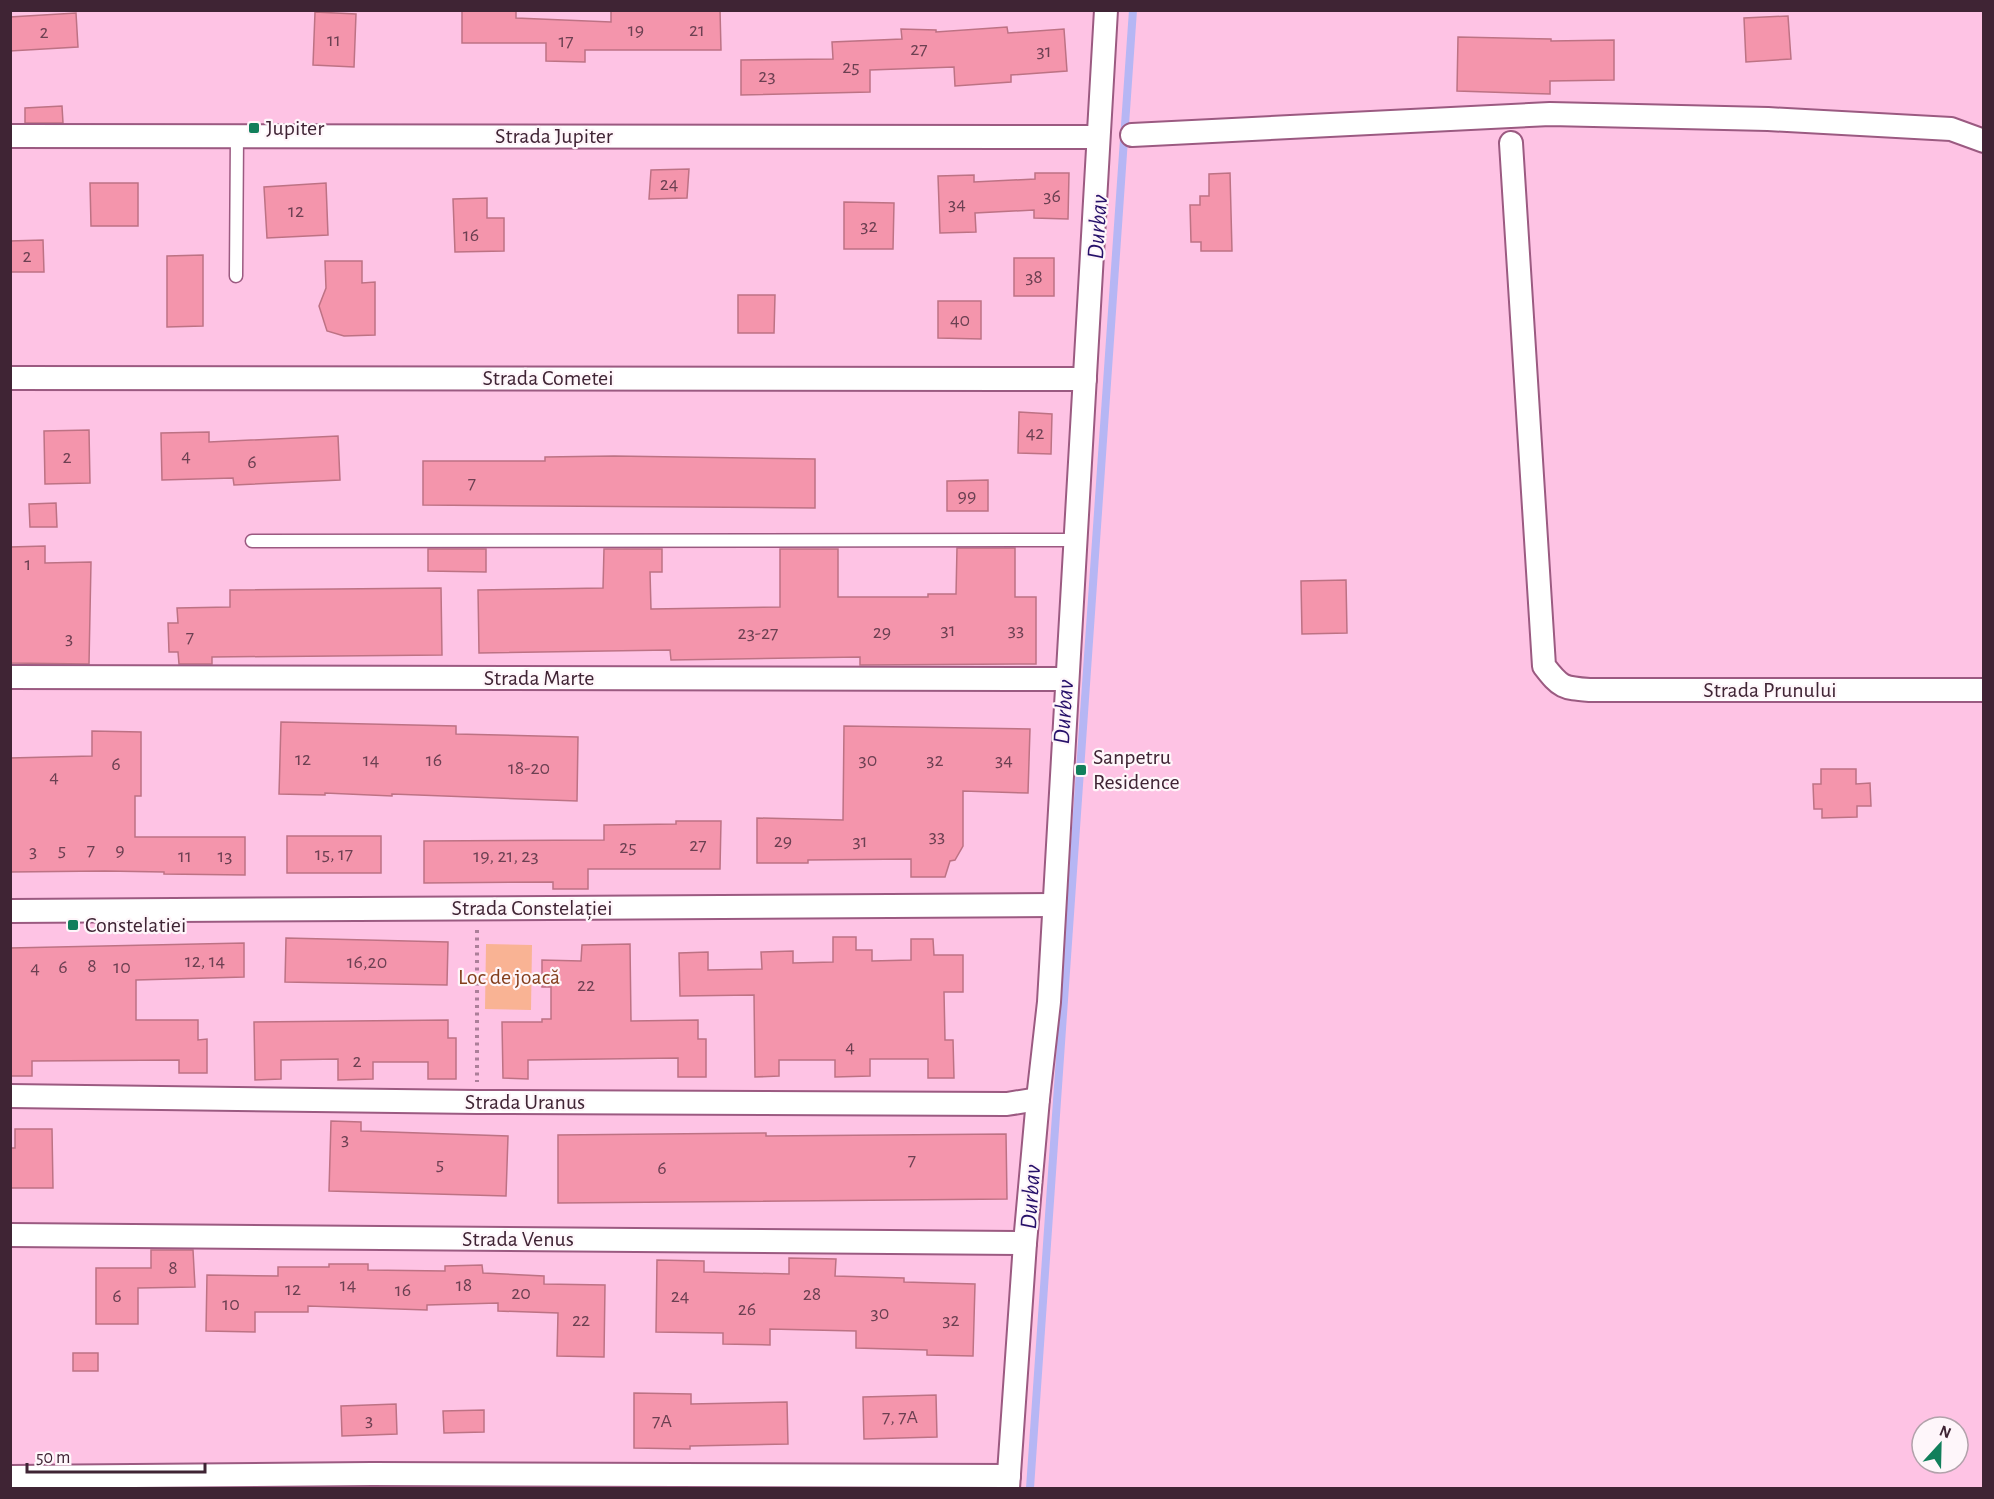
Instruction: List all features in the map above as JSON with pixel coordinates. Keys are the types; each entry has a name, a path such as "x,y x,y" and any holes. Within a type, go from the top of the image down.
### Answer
{"street":[{"path":"10,1477 372,1481 1009,1482 1025,1243 1049,1002 1106,10"},
{"path":"1132,135 1550,114 1768,119 1951,129 1978,137"},
{"name":"Strada Jupiter","path":"10,136 1098,137"},
{"name":"Strada Prunului","path":"1511,143 1544,666 1557,683 1571,688 1590,690 1983,690"},
{"name":"Strada Cometei","path":"10,378 1085,379"},
{"name":"Strada Marte","path":"10,677 1067,679"},
{"name":"Strada Constelației","path":"10,911 1054,905"},
{"name":"Strada Uranus","path":"10,1096 477,1102 1007,1104 1038,1099"},
{"name":"Strada Venus","path":"10,1235 1025,1243"}],"lane":[{"path":"236,276 237,135"},
{"path":"252,541 1075,540"}],"path":[{"path":"477,908 477,1102"}],"green space":[{"name":"Loc de joacă","path":"486,944 532,945 531,1010 485,1009"}],"building":[{"path":"611,10 720,10 721,50 585,50 585,62 546,61 546,43 462,43 462,11 516,11 516,18 611,22"},
{"path":"315,12 356,14 354,67 313,65"},
{"path":"76,13 78,47 10,51 10,17"},
{"path":"1788,16 1791,59 1746,62 1744,18"},
{"path":"1007,27 1008,33 1064,29 1067,71 1011,75 1011,82 955,86 954,67 870,70 870,92 741,95 741,60 833,59 832,42 902,39 901,29 936,30 936,32"},
{"path":"1458,37 1551,39 1551,41 1614,40 1614,80 1550,81 1550,94 1457,91"},
{"path":"62,106 63,123 25,123 25,108"},
{"path":"689,169 687,198 649,199 651,170"},
{"path":"1035,173 1069,173 1068,219 1034,218 1034,210 975,213 976,232 940,233 938,176 974,175 974,182 1035,179"},
{"path":"1230,173 1232,251 1201,251 1201,242 1191,242 1190,205 1200,205 1200,196 1209,196 1209,174"},
{"path":"90,183 138,183 138,226 91,226"},
{"path":"326,183 328,235 267,238 264,187"},
{"path":"487,198 487,218 504,218 504,251 455,252 453,199"},
{"path":"844,202 894,203 893,249 844,249"},
{"path":"43,240 44,272 10,272 10,241"},
{"path":"203,255 203,326 167,327 167,256"},
{"path":"1014,258 1054,258 1054,296 1014,296"},
{"path":"325,261 362,261 362,283 375,282 375,335 344,336 327,331 319,306 326,288"},
{"path":"738,295 775,295 774,333 738,333"},
{"path":"938,301 981,301 981,339 938,338"},
{"path":"1019,412 1052,414 1051,454 1018,453"},
{"path":"89,430 90,483 45,484 44,431"},
{"path":"209,432 209,442 338,436 340,480 234,485 233,478 162,480 161,433"},
{"path":"545,457 815,459 815,508 423,505 423,461 545,461"},
{"path":"988,480 988,511 947,511 947,481"},
{"path":"56,503 57,527 30,527 29,504"},
{"path":"45,546 45,563 91,562 89,664 10,663 10,547"},
{"path":"957,548 1015,548 1015,597 1036,597 1036,664 860,665 860,657 671,660 670,650 479,653 478,590 603,588 604,549 662,549 662,572 650,572 651,609 780,607 780,549 838,549 838,597 928,597 928,594 956,594"},
{"path":"428,549 486,549 486,572 428,571"},
{"path":"1346,580 1347,633 1302,634 1301,581"},
{"path":"441,588 442,655 212,657 212,664 179,664 178,652 169,652 168,623 178,623 177,608 230,607 230,590"},
{"path":"281,722 456,726 456,734 578,737 577,801 392,794 392,796 325,793 325,795 279,794"},
{"path":"844,726 1030,729 1028,793 963,791 963,846 955,860 950,861 945,877 911,877 911,859 757,863 757,818 843,820"},
{"path":"92,731 141,732 141,796 135,796 135,837 245,837 245,875 105,871 10,872 10,758 92,756"},
{"path":"1821,769 1856,769 1856,784 1870,783 1871,806 1857,806 1857,817 1822,818 1822,809 1814,809 1813,784 1821,784"},
{"path":"676,821 721,821 720,869 588,869 588,889 553,889 553,882 424,883 424,841 604,840 604,825 676,824"},
{"path":"287,836 381,836 381,873 287,873"},
{"path":"833,937 856,937 856,950 872,950 872,961 911,960 911,939 933,939 934,955 963,955 963,992 944,992 945,1040 953,1040 954,1078 928,1078 928,1059 870,1059 870,1076 835,1077 835,1060 779,1060 779,1076 755,1077 754,995 680,996 679,953 708,952 708,970 762,969 761,952 793,951 793,963 833,962"},
{"path":"286,938 448,942 447,985 285,982"},
{"path":"244,943 244,977 136,980 136,1020 198,1020 198,1040 207,1039 207,1073 179,1073 179,1060 32,1061 32,1076 10,1076 10,948"},
{"path":"630,944 631,1021 698,1020 698,1039 706,1039 706,1077 678,1077 678,1058 528,1060 528,1079 503,1078 502,1022 542,1022 542,1019 551,1019 551,987 542,987 542,960 581,961 582,945"},
{"path":"448,1020 448,1038 456,1038 456,1079 428,1079 428,1062 373,1062 373,1079 338,1080 338,1059 281,1060 281,1079 255,1080 254,1022"},
{"path":"331,1121 361,1122 361,1131 508,1136 506,1196 329,1191"},
{"path":"15,1129 52,1129 53,1188 10,1188 10,1148 15,1148"},
{"path":"766,1133 766,1136 1006,1134 1007,1199 558,1203 558,1135"},
{"path":"151,1250 193,1250 195,1287 138,1288 138,1324 96,1324 96,1268 151,1268"},
{"path":"789,1258 836,1259 835,1276 904,1278 904,1282 975,1284 973,1356 927,1355 927,1350 856,1348 856,1331 770,1329 770,1345 723,1344 723,1333 656,1332 657,1260 704,1261 704,1272 789,1274"},
{"path":"329,1264 368,1264 368,1270 445,1271 445,1266 482,1265 483,1273 544,1276 544,1284 605,1285 604,1357 557,1356 558,1313 498,1311 498,1303 427,1305 427,1310 308,1306 308,1312 255,1312 255,1332 206,1331 207,1275 278,1276 278,1267 329,1267"},
{"path":"73,1353 98,1353 98,1371 73,1371"},
{"path":"634,1393 691,1394 691,1404 787,1402 788,1444 690,1446 690,1449 634,1448"},
{"path":"936,1395 937,1437 864,1439 863,1397"},
{"path":"396,1404 397,1434 342,1436 341,1406"},
{"path":"484,1410 484,1432 444,1433 443,1411"}],"waterway":[{"name":"Durbav","path":"1030,1488 1133,10"}],"place":[{"name":"Jupiter","path":"254,128"},
{"name":"Sanpetru Residence","path":"1081,770"},
{"name":"Constelatiei","path":"73,925"}]}
